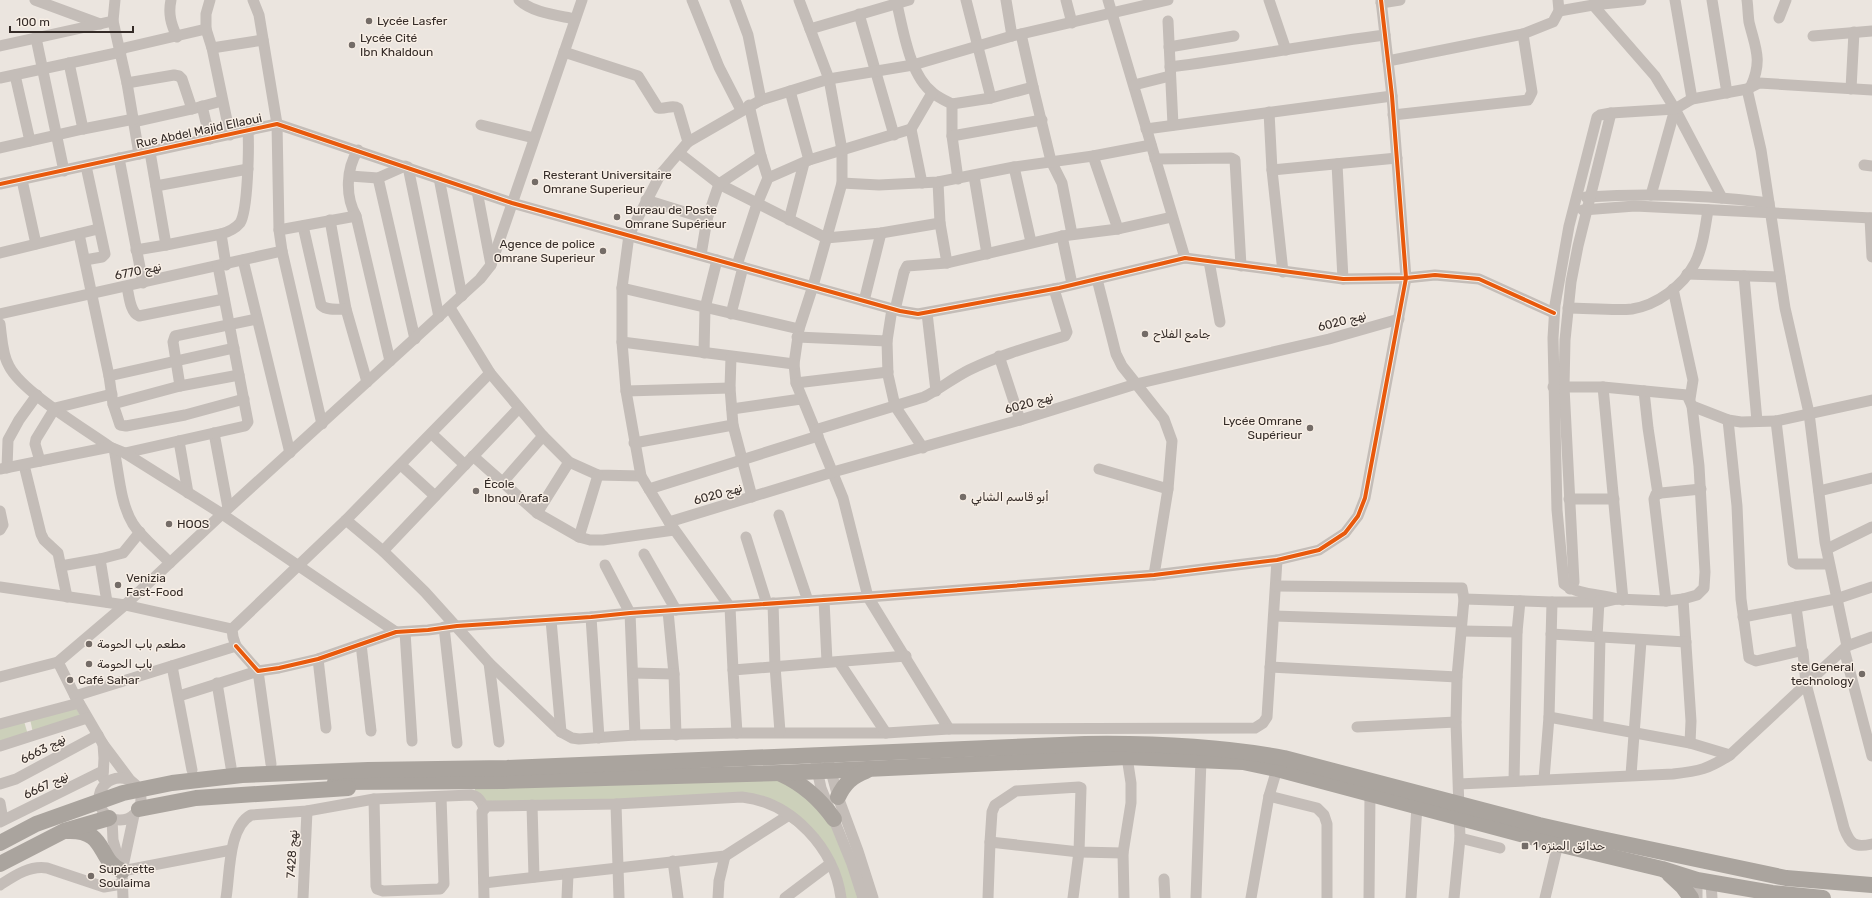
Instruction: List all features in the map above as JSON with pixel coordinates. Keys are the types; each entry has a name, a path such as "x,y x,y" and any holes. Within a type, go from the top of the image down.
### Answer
{"highway":[{"path":"136,812 196,798 343,789 368,776 507,768 822,763 1092,744 1146,744 1246,751 1284,758 1459,810 1558,844 1662,870 1749,889 1823,898"},
{"path":"132,781 192,770 238,775 368,776 503,781 780,773 822,763 872,770 1127,757 1243,762 1277,769 1417,806 1459,810 1539,825 1706,879 1743,869 1793,878 1872,885"},
{"path":"0,855 67,822 113,807 238,775 271,764 320,764 347,766 368,776"},
{"path":"838,798 841,790 851,778 858,774 872,770"},
{"path":"780,773 810,792 834,819"},
{"path":"0,844 36,824 123,794 172,783 238,775"},
{"path":"1,825 40,813 101,789"},
{"path":"0,864 64,831 111,818"},
{"path":"64,831 80,832 94,838 100,844 122,878"},
{"path":"1662,870 1677,880 1691,898"},
{"path":"1726,898 1734,893 1749,889"}],"street":[{"path":"35,0 47,2 100,24"},
{"path":"115,0 113,21 134,121 156,186 166,245"},
{"path":"171,0 169,9 171,22 177,36"},
{"path":"210,0 206,14 206,29 212,48 230,135"},
{"path":"253,0 259,15 278,124 279,230 282,251 322,424"},
{"path":"519,0 525,6 541,12 575,19"},
{"path":"0,677 58,662 125,605 225,511 450,308 480,279 491,265 582,0"},
{"path":"692,0 719,67 745,108 768,178 757,204 740,266 731,314"},
{"path":"735,0 748,35 761,100"},
{"path":"799,0 829,79 842,150 842,183 798,333 794,364 796,383 843,498 868,597 906,656 949,729"},
{"path":"810,29 897,2 909,0"},
{"path":"966,0 991,98"},
{"path":"1006,0 1033,87 1052,161 1062,183 1072,284"},
{"path":"1066,0 1072,23"},
{"path":"1108,0 1185,258 1343,280 1406,278 1435,275 1479,280 1554,313"},
{"path":"737,733 730,607 671,526 641,476 634,444 626,391 622,342 622,288 629,235 660,175 688,142 761,100 829,79 913,65 978,45 1017,35 1168,0"},
{"path":"1271,0 1286,50"},
{"path":"179,696 258,671 318,659 400,632 456,626 1154,575 1277,560 1319,550 1344,533 1358,516 1365,498 1406,278 1392,96 1381,2 1400,0"},
{"path":"1388,60 1523,34 1553,22 1558,6 1641,0"},
{"path":"1675,0 1692,99"},
{"path":"1712,0 1727,93"},
{"path":"1747,0 1749,20 1758,56 1758,66 1749,87 1761,150 1785,308 1809,413 1829,564 1846,648 1872,756"},
{"path":"1779,18 1786,0"},
{"path":"897,2 913,65 919,77 932,93 952,104 991,98 1033,87"},
{"path":"1593,4 1655,76 1675,109 1722,198"},
{"path":"859,14 894,135"},
{"path":"0,46 113,21"},
{"path":"1168,21 1173,125"},
{"path":"0,78 69,63 206,29"},
{"path":"1813,36 1872,31"},
{"path":"1851,89 1854,32"},
{"path":"1393,115 1528,100 1532,92 1523,34"},
{"path":"1134,85 1170,71 1286,50 1385,35"},
{"path":"1169,47 1234,36"},
{"path":"36,38 64,171"},
{"path":"212,48 263,40"},
{"path":"564,52 638,76 658,108 673,106 678,108 688,142"},
{"path":"69,63 83,129"},
{"path":"15,75 30,141"},
{"path":"127,83 174,75 179,76 197,108 210,139"},
{"path":"1673,289 1693,380 1691,402 1701,489 1705,582 1702,591 1683,599 1666,601 1620,599 1570,589 1564,584 1557,510 1552,338 1559,277 1572,211 1595,122 1600,115 1611,113 1675,109 1692,99 1727,93 1759,83 1872,90"},
{"path":"789,220 807,162 790,91"},
{"path":"768,178 842,150 911,129 932,93"},
{"path":"1146,129 1392,96"},
{"path":"1,145 30,141 56,134 134,121 197,108 222,101"},
{"path":"952,104 952,136 958,179"},
{"path":"1651,195 1675,109"},
{"path":"1269,112 1272,170 1283,272"},
{"path":"1570,589 1574,582 1564,387 1565,340 1568,308 1578,246 1592,196 1611,113"},
{"path":"952,136 1042,120"},
{"name":"Rue Abdel Majid Ellaoui","path":"0,184 278,124 512,203 864,301 918,314 1054,289 1185,258"},
{"path":"481,125 534,138"},
{"path":"911,129 922,184"},
{"path":"136,250 221,234 235,227 242,219 248,169 248,130"},
{"path":"842,183 879,185 922,184 958,179 1014,167 1093,156 1151,145"},
{"path":"358,150 350,167 350,198 356,216 390,361"},
{"path":"679,153 719,184 826,238 881,233 940,223"},
{"path":"701,255 707,219 719,184 761,156"},
{"path":"1093,156 1118,230"},
{"path":"119,158 143,283"},
{"path":"1155,159 1231,158 1235,160 1242,266"},
{"path":"1272,170 1397,158"},
{"path":"1337,164 1343,280"},
{"path":"85,260 104,256 86,166"},
{"path":"350,176 378,178 407,167 439,317"},
{"path":"1014,167 1031,242"},
{"path":"156,186 248,169"},
{"path":"974,176 987,254"},
{"path":"378,178 415,339"},
{"path":"440,178 462,296"},
{"path":"22,180 36,244"},
{"path":"938,182 940,223 947,262"},
{"path":"477,191 491,265"},
{"path":"1576,197 1651,195 1722,198 1769,209"},
{"path":"646,200 707,219"},
{"path":"1572,211 1636,206 1708,210 1769,209 1871,218 1872,257"},
{"path":"1568,308 1632,309 1655,302 1673,289 1694,264 1700,247 1708,210"},
{"path":"279,230 356,216"},
{"path":"923,448 894,406 888,372 887,341 894,309 905,268 907,266 947,262 987,254 1031,242 1067,235 1118,230 1172,217"},
{"path":"330,220 346,309 367,382"},
{"path":"303,226 321,305 324,308 329,309 346,309"},
{"path":"0,253 98,229"},
{"path":"864,301 881,233"},
{"path":"79,234 113,399 120,425 126,426 185,415 244,399"},
{"path":"125,454 247,424 249,420 224,299 221,234"},
{"name":"نهج 6770","path":"0,314 282,251"},
{"path":"244,260 290,453"},
{"path":"704,353 705,308 717,260"},
{"path":"1209,261 1220,322"},
{"path":"1687,274 1780,277"},
{"path":"1744,276 1757,420"},
{"path":"1097,279 1113,347 1122,366 1164,418 1172,441 1168,489 1154,575"},
{"path":"127,286 133,310 136,315 140,316 224,299"},
{"path":"622,288 731,314 798,333 887,341"},
{"path":"649,489 743,460 936,391 967,371 999,356 1066,335 1054,289"},
{"path":"450,308 490,373 519,408 569,462 598,475 641,476"},
{"path":"927,313 936,391"},
{"path":"180,386 173,339 175,336 258,319"},
{"name":"نهج 6020","path":"579,537 590,540 603,540 671,526 752,497 833,472 923,448 982,429 1020,420 1136,384 1329,339 1399,319"},
{"path":"0,324 1,344 9,367 23,384 37,395 112,448 125,454 188,493 225,511 299,565 400,632"},
{"path":"622,342 794,364"},
{"path":"109,376 234,348"},
{"path":"999,356 1020,420"},
{"path":"731,357 730,388 733,425 752,497"},
{"path":"796,383 888,372"},
{"path":"271,764 258,671 236,646 232,637 232,629 346,520 432,434 490,373"},
{"path":"40,461 35,444 36,439 55,408 113,399 239,375"},
{"path":"1553,387 1603,387 1687,395 1691,402 1728,420 1741,422 1757,420 1776,421 1872,400"},
{"path":"1603,387 1614,499 1620,599"},
{"path":"626,391 730,388"},
{"path":"1644,391 1658,494"},
{"path":"37,395 19,420 8,440 3,469 112,448"},
{"path":"732,409 801,398"},
{"path":"383,551 519,408"},
{"path":"1728,420 1737,506 1743,617 1749,658 1756,661 1802,651"},
{"path":"1776,421 1793,562 1797,564 1829,564"},
{"path":"634,444 733,425"},
{"path":"214,433 225,511"},
{"path":"432,434 465,465"},
{"path":"502,483 544,436"},
{"path":"180,441 188,493"},
{"path":"112,448 125,506 134,526 170,562"},
{"path":"473,456 537,513 579,537 598,475"},
{"path":"537,513 569,462"},
{"path":"24,465 41,534 44,540 56,551 67,597"},
{"path":"401,465 435,496"},
{"path":"1099,469 1168,489"},
{"path":"1819,491 1872,478"},
{"path":"1666,601 1654,499 1656,494 1701,489"},
{"path":"1569,499 1614,499"},
{"path":"0,511 3,525 0,530"},
{"path":"778,515 808,601"},
{"path":"346,520 383,551 425,592 489,663 560,732 572,738 780,732 886,733 949,729 1255,728 1263,723 1267,717 1277,560"},
{"path":"1827,549 1872,527"},
{"path":"60,566 122,553 140,532"},
{"path":"746,537 770,604 780,732"},
{"path":"644,554 672,611 676,735"},
{"path":"100,558 108,602"},
{"path":"604,565 630,613 635,735"},
{"path":"1276,586 1461,587 1464,599 1457,677 1456,722 1460,838 1454,898"},
{"path":"0,587 125,605 232,629"},
{"path":"1743,617 1836,599 1872,587"},
{"path":"1464,599 1598,602 1620,599"},
{"path":"1683,599 1691,721 1690,743"},
{"path":"824,600 827,662"},
{"path":"1514,782 1517,632 1520,601"},
{"path":"1544,779 1549,717 1552,602"},
{"path":"1598,602 1598,725"},
{"path":"1796,607 1806,684 1848,839 1853,844 1863,846 1872,844"},
{"path":"1274,616 1461,627 1517,632"},
{"path":"591,617 599,738"},
{"path":"552,620 560,732"},
{"path":"444,627 457,743"},
{"path":"400,632 412,741"},
{"path":"1551,634 1641,641 1686,642"},
{"path":"1459,784 1698,771 1710,767 1730,755 1846,648 1872,637"},
{"path":"1631,775 1641,641"},
{"path":"361,644 371,731"},
{"path":"0,724 26,717 172,666 236,646"},
{"path":"733,670 906,656"},
{"path":"318,659 326,728"},
{"path":"58,662 77,700 100,740 140,792 141,804 136,812 122,878"},
{"path":"839,662 886,733"},
{"path":"489,663 498,742"},
{"path":"172,666 179,696 192,770"},
{"path":"1270,667 1457,677"},
{"path":"633,673 674,674"},
{"path":"217,683 238,775"},
{"path":"26,717 31,736"},
{"path":"1549,717 1690,743 1730,755"},
{"path":"0,746 87,718"},
{"path":"1357,727 1456,722"},
{"path":"100,740 103,771 100,806 111,818 119,820 127,819 136,812"},
{"name":"نهج 6663","path":"0,784 16,779 100,740"},
{"path":"1124,898 1123,853 1132,803 1127,757"},
{"path":"1196,898 1201,760"},
{"path":"822,763 838,798 858,851 873,898"},
{"path":"822,763 834,819 863,898"},
{"path":"1251,898 1269,796 1277,769"},
{"name":"نهج 6667","path":"1,825 103,771"},
{"path":"101,789 108,781 115,778 123,777 132,781"},
{"path":"988,898 992,812 995,805 1016,791 1077,786 1081,788 1079,852 1073,898"},
{"path":"1369,898 1370,794"},
{"path":"226,898 231,850 240,824 244,819 251,815 308,811 374,799 476,796 484,808 482,812 484,898"},
{"path":"1269,796 1317,808 1324,814 1327,824 1327,898"},
{"path":"374,799 376,886 377,889 383,891 440,889 444,884 441,797"},
{"path":"484,808 487,806 616,804 742,797 756,799 772,805 789,816 801,824 812,836 822,849 830,864 840,886 841,898"},
{"path":"0,803 1,825"},
{"path":"616,804 619,898"},
{"path":"532,805 534,877"},
{"path":"1411,898 1417,806"},
{"name":"نهج 7428","path":"303,898 308,811"},
{"path":"484,883 725,856 789,816"},
{"path":"111,818 115,851 122,878 123,898"},
{"path":"1460,838 1500,848"},
{"path":"990,842 1079,852 1123,853"},
{"path":"1545,898 1558,844"},
{"path":"0,885 28,869 37,867 47,868 104,887 122,878 231,850"},
{"path":"718,898 725,856"},
{"path":"673,861 678,898"},
{"path":"785,898 830,864"},
{"path":"567,898 568,874"},
{"path":"1164,879 1165,898"},
{"path":"1697,898 1706,879"}],"green space":[{"path":"75,706 81,717 33,733 30,719"},
{"path":"24,721 28,735 0,742 0,728"},
{"path":"779,777 798,786 832,821 862,898 845,898 825,847 753,796 475,803 475,788"}],"cycle path":[{"path":"236,646 258,671 318,659 396,632 457,626 1154,575 1277,560 1319,550 1345,533 1358,516 1365,498 1406,278 1392,96 1381,0"},
{"path":"0,184 277,124 512,203 900,311 918,314 1059,288 1185,258 1343,279 1406,278 1435,275 1479,279 1554,313"}],"place":[{"name":"Lycée Lasfer","path":"369,21"},
{"name":"Lycée Cité Ibn Khaldoun","path":"352,45"},
{"name":"Resterant Universitaire Omrane Superieur","path":"535,182"},
{"name":"Bureau de Poste Omrane Supérieur","path":"617,217"},
{"name":"Agence de police Omrane Superieur","path":"603,251"},
{"name":"جامع الفلاح","path":"1145,334"},
{"name":"Lycée Omrane Supérieur","path":"1310,428"},
{"name":"École Ibnou Arafa","path":"476,491"},
{"name":"أبو قاسم الشابي","path":"963,497"},
{"name":"HOOS","path":"169,524"},
{"name":"Venizia Fast-Food","path":"118,585"},
{"name":"مطعم باب الحومة","path":"89,644"},
{"name":"باب الحومة","path":"89,664"},
{"name":"ste General technology","path":"1862,674"},
{"name":"Café Sahar","path":"70,680"},
{"name":"حدائق المنزه 1","path":"1525,846"},
{"name":"Supérette Soulaima","path":"91,876"}]}
